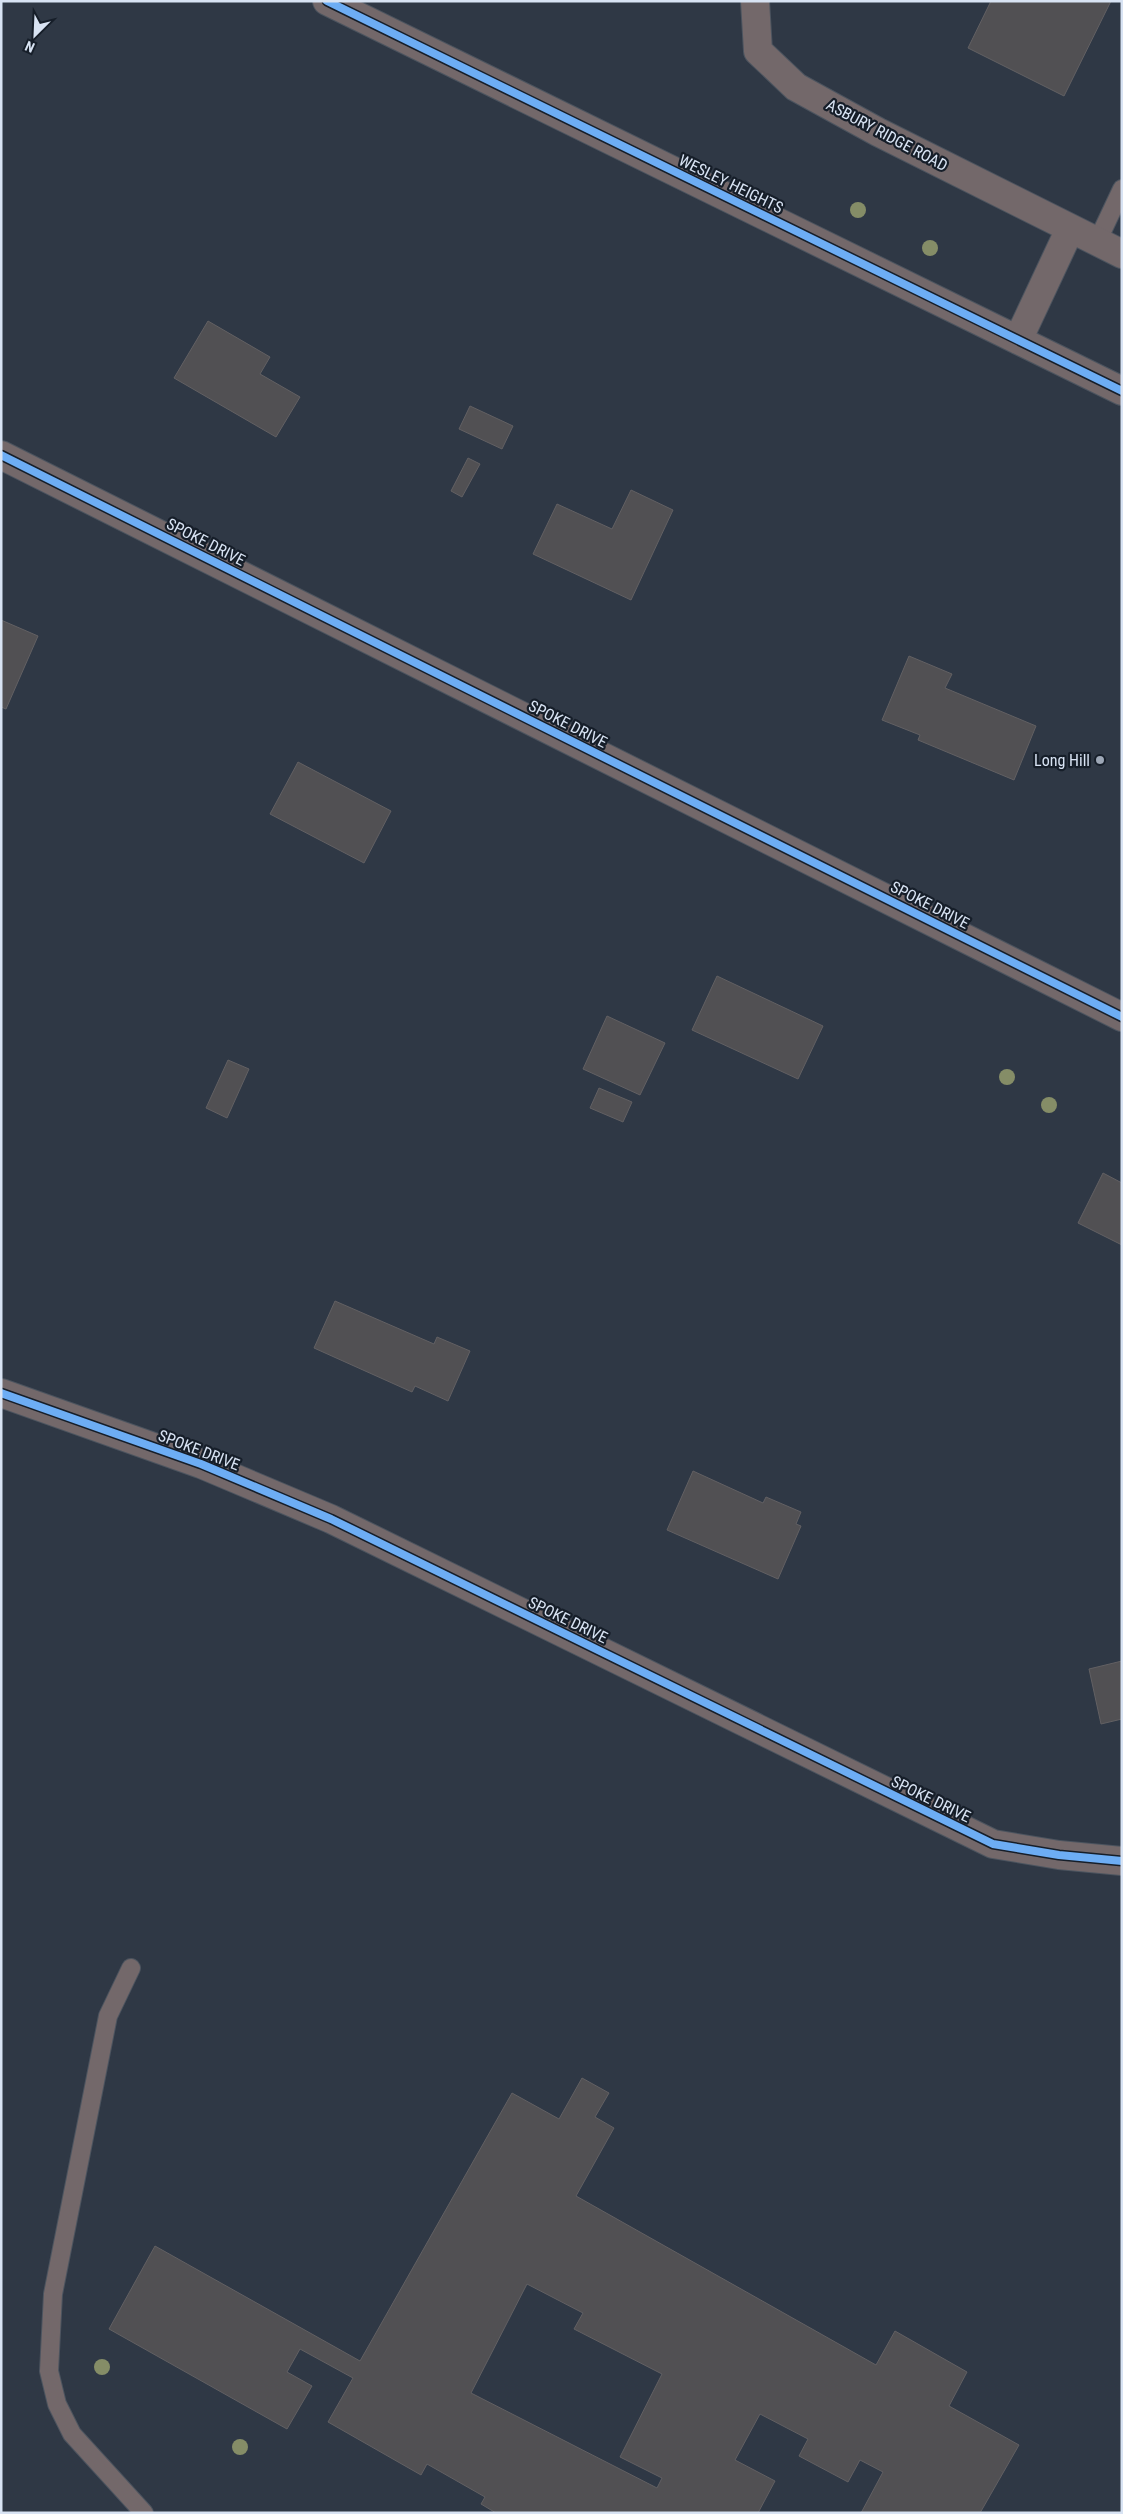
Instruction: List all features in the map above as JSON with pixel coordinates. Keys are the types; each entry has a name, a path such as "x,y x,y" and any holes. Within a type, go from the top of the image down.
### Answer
{"street":[{"name":"WESLEY HEIGHTS","path":"327,1 1122,391"},
{"name":"ASBURY RIDGE ROAD","path":"755,1 758,51 796,87 878,132 1122,254"},
{"path":"1018,340 1070,229"},
{"name":"SPOKE DRIVE","path":"1,455 1122,1017"},
{"name":"SPOKE DRIVE","path":"1,1393 201,1464 331,1519 993,1844 1059,1855 1122,1861"}],"lane":[{"path":"1097,242 1122,189"},
{"path":"131,1968 108,2016 53,2294 50,2371 57,2404 72,2434 144,2513"}],"building":[{"path":"991,1 1111,1 1064,96 968,48"},
{"path":"208,321 270,357 260,374 300,397 276,437 174,378"},
{"path":"470,406 513,426 502,449 459,429"},
{"path":"468,458 480,464 462,497 451,491"},
{"path":"631,490 673,510 631,600 533,554 557,504 612,529"},
{"path":"1,620 38,636 6,709 1,707"},
{"path":"909,656 952,674 945,688 1036,726 1014,780 918,740 920,735 882,720"},
{"path":"298,762 391,811 364,863 270,814"},
{"path":"717,976 823,1026 798,1079 692,1030"},
{"path":"607,1016 665,1043 640,1095 583,1069"},
{"path":"228,1060 249,1069 227,1118 206,1108"},
{"path":"599,1088 632,1102 623,1122 590,1108"},
{"path":"1103,1173 1122,1183 1122,1245 1078,1223"},
{"path":"335,1301 434,1344 437,1337 470,1351 448,1401 415,1386 412,1392 314,1348"},
{"path":"693,1471 763,1503 766,1497 801,1512 796,1524 801,1526 778,1579 667,1530"},
{"path":"1122,1661 1122,1719 1101,1724 1089,1669"},
{"path":"582,2078 609,2093 595,2117 614,2128 576,2196 876,2365 895,2331 967,2372 949,2406 1019,2445 980,2513 861,2513 883,2472 860,2460 848,2482 799,2456 808,2439 760,2414 735,2460 775,2481 758,2513 496,2513 481,2504 485,2497 427,2464 421,2475 328,2422 353,2378 300,2349 287,2372 312,2386 287,2429 109,2329 155,2246 360,2361 512,2093 559,2119","holes":["527,2284 583,2313 574,2329 662,2374 620,2457 662,2478 657,2488 471,2393"]}],"cycle path":[{"path":"327,1 1122,391"},
{"path":"1,455 1122,1017"},
{"path":"1,1393 201,1464 331,1519 993,1844 1059,1855 1122,1861"}],"place":[{"name":"Long Hill","path":"1100,760"}]}
